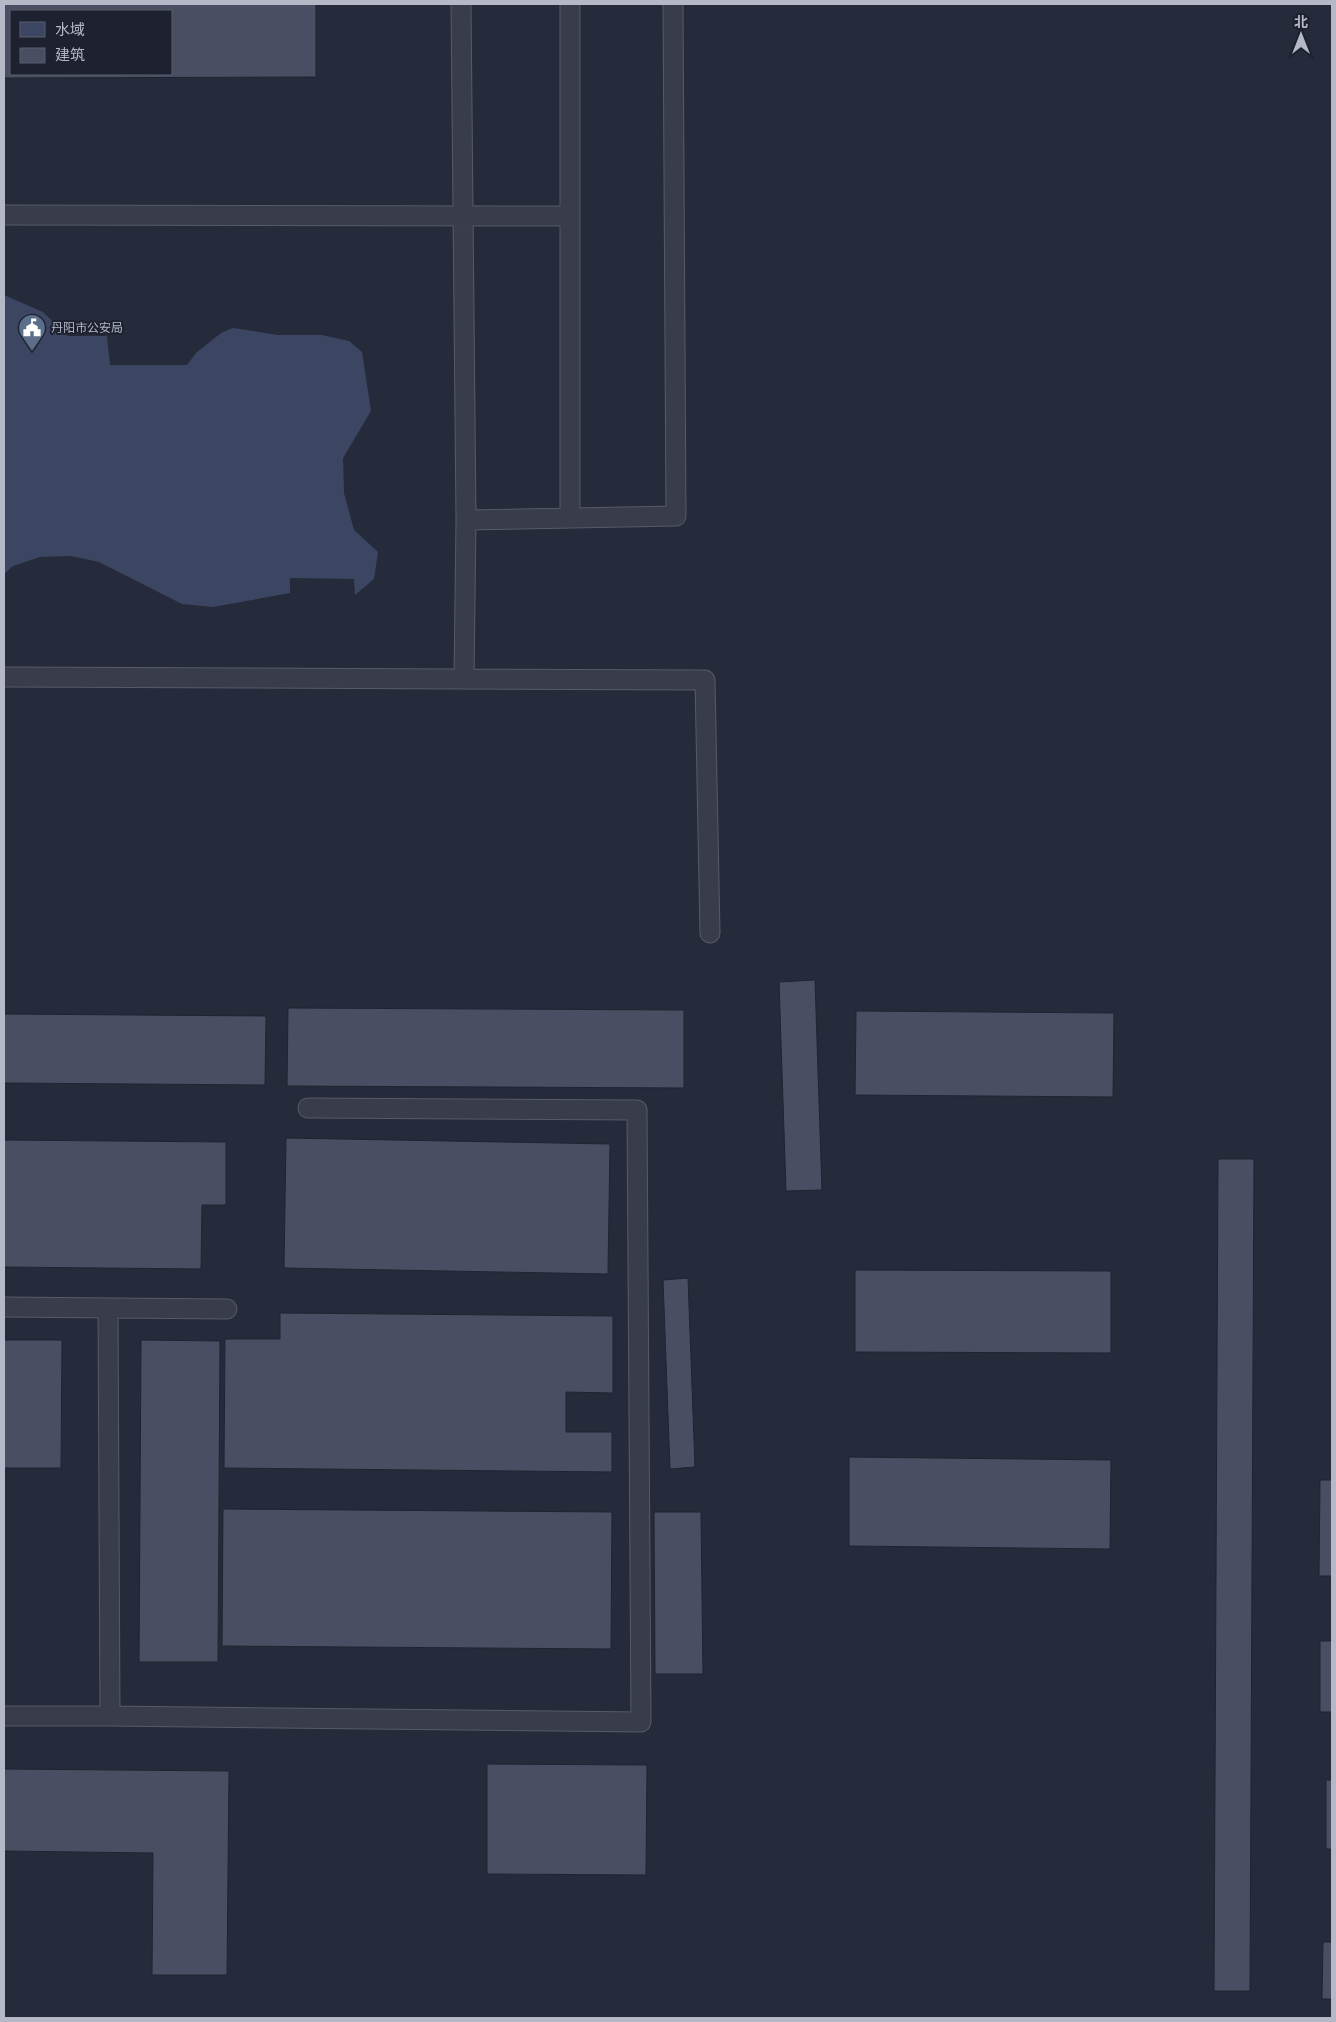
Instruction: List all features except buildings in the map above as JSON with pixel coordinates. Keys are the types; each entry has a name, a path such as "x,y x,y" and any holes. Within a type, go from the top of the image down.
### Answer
{"lane":[{"path":"460,4 466,520 464,679"},
{"path":"570,4 570,518"},
{"path":"466,520 676,516 673,4"},
{"path":"4,215 570,216"},
{"path":"4,677 705,680 710,933"},
{"path":"4,1716 641,1722 637,1110 308,1108"},
{"path":"4,1307 227,1309"},
{"path":"108,1308 110,1716"}],"water":[{"path":"4,295 43,312 68,336 107,336 110,365 187,365 196,353 221,333 233,328 278,335 322,335 349,341 362,352 371,411 343,458 344,493 354,530 378,552 374,579 355,595 354,579 290,578 290,593 213,607 182,604 99,562 71,556 40,557 13,566 4,574"}],"place":[{"name":"丹阳市公安局","path":"32,352"}]}
